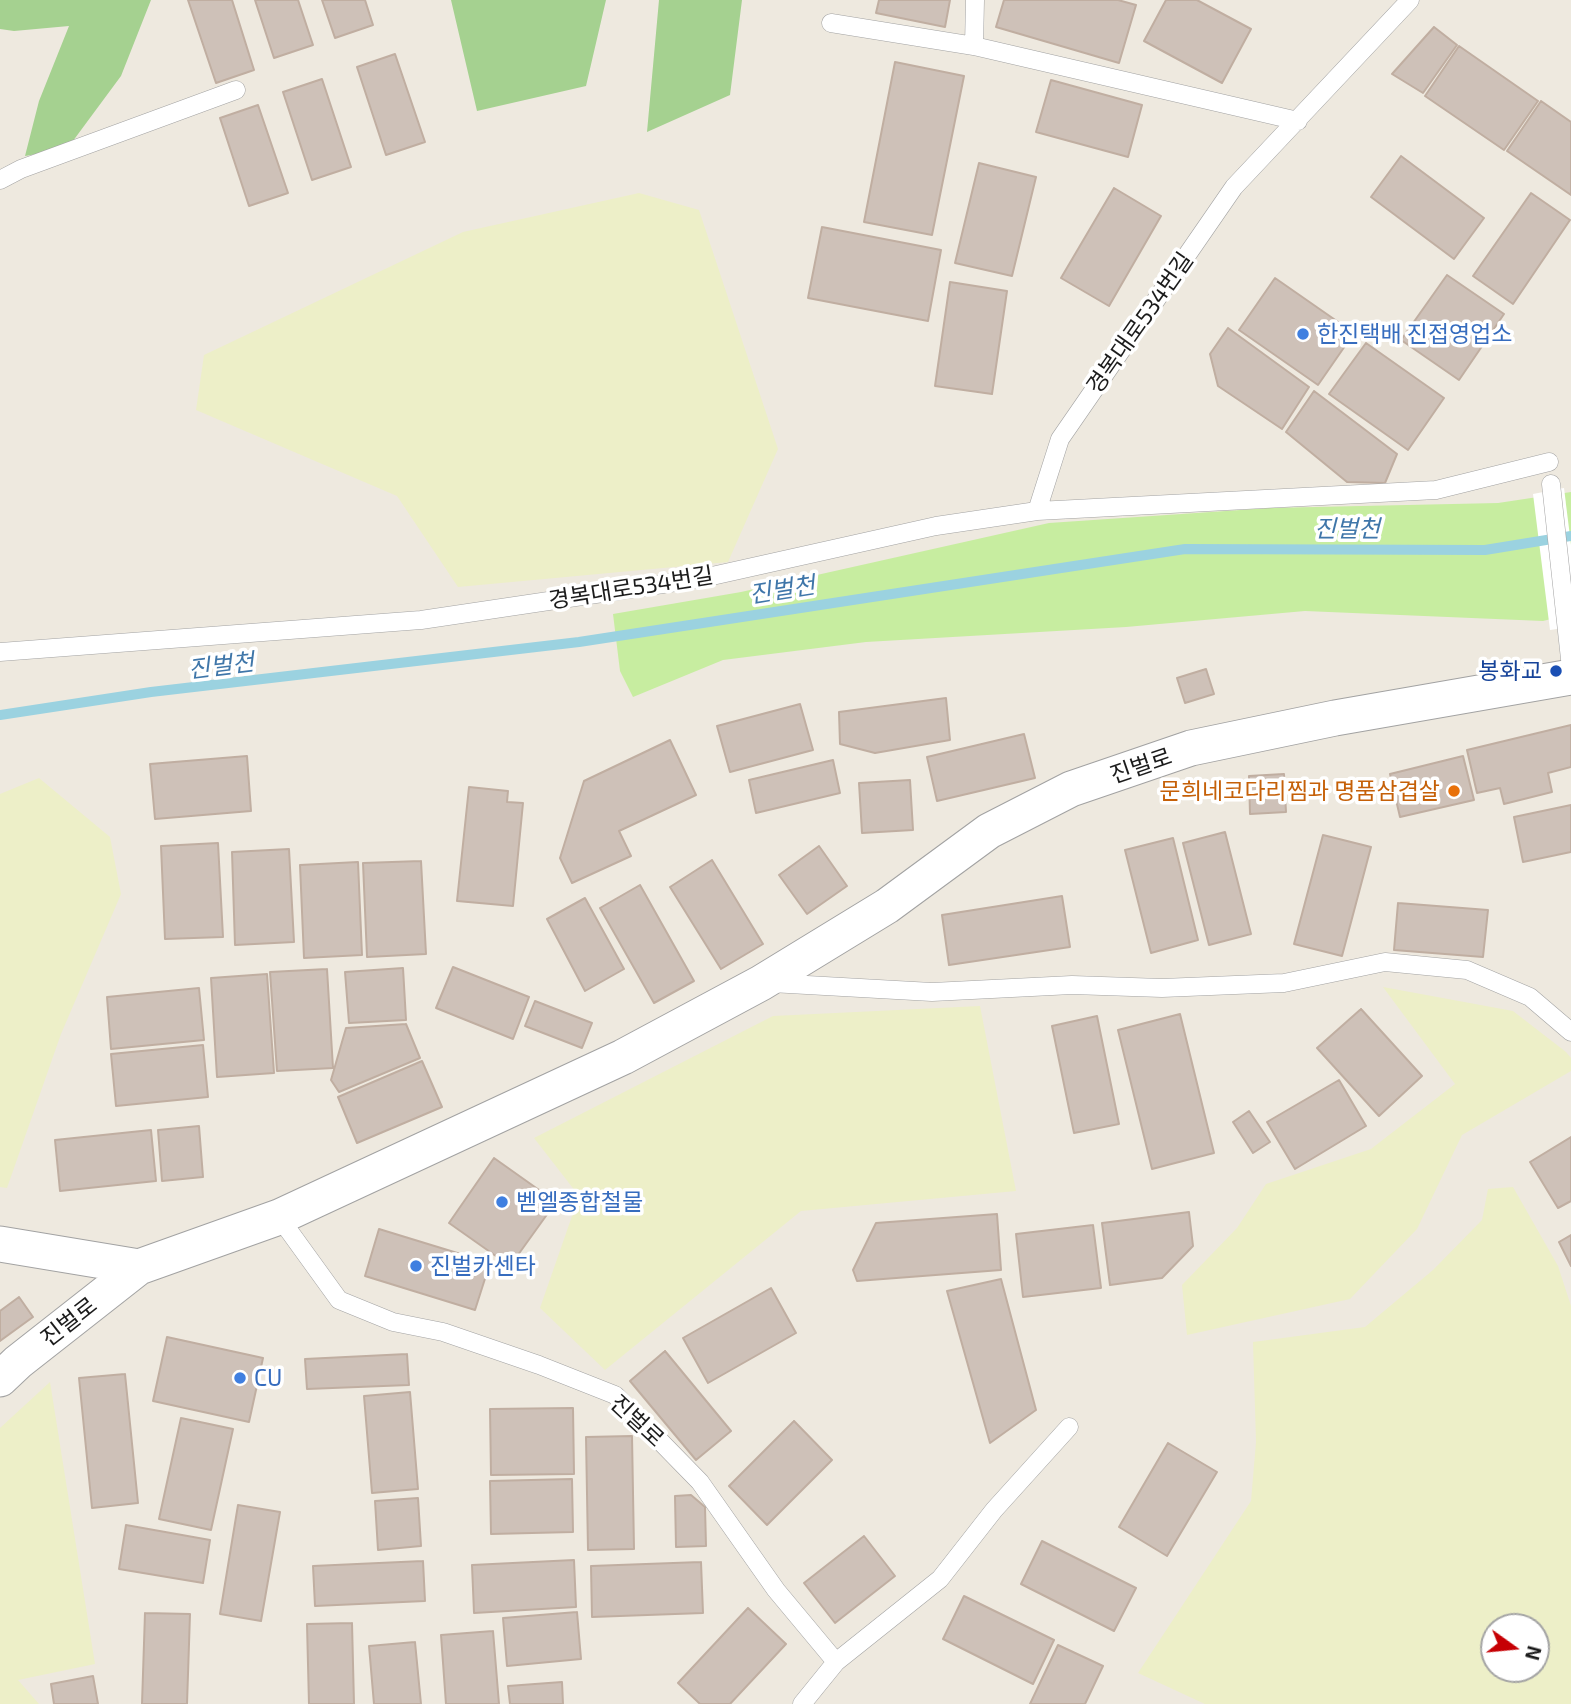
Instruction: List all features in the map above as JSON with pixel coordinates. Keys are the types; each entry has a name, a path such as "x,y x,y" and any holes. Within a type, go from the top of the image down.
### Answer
{"street":[{"name":"진벌로","path":"0,1379 139,1268 279,1217 623,1058 761,983 887,906 989,831 1071,789 1191,748 1335,718 1571,677"},
{"name":"진벌로","path":"0,1244 139,1268"}],"lane":[{"path":"974,46 975,0"},
{"name":"경복대로534번길","path":"0,652 421,620 703,578 936,526 1037,511 1060,439 1234,187 1410,0"},
{"path":"831,23 974,46 1298,121"},
{"path":"0,180 21,169 236,90"},
{"path":"1037,511 1436,490 1549,462"},
{"path":"1551,484 1571,668"},
{"path":"761,983 932,992 1072,985 1189,987 1284,983 1384,962 1467,970 1530,997 1571,1032"},
{"name":"진벌로","path":"279,1217 339,1300 393,1322 443,1332 615,1395 699,1482 776,1590 836,1662"},
{"path":"802,1704 836,1662 940,1579 994,1510 1069,1427"}],"green space":[{"path":"0,0 151,0 121,76 67,149 25,156 39,101 69,26 14,31 0,29"},
{"path":"451,0 606,0 586,86 477,111"},
{"path":"659,0 742,0 730,95 647,132"},
{"path":"639,193 699,210 778,449 728,562 458,587 397,496 196,410 204,355 463,232"},
{"path":"1571,492 1571,614 1543,621 1305,611 1126,627 866,642 723,660 633,697 620,671 613,614 741,592 1049,523 1270,508 1498,503"},
{"path":"39,778 110,837 121,894 61,1034 7,1188 0,1187 0,794"},
{"path":"1383,987 1513,1011 1566,1052 1571,1058 1571,1071 1462,1135 1417,1229 1350,1299 1187,1335 1182,1285 1237,1228 1266,1184 1371,1149 1455,1084"},
{"path":"980,1006 1016,1191 801,1211 605,1370 540,1308 579,1196 534,1138 773,1016"},
{"path":"1513,1187 1558,1266 1571,1306 1571,1704 1205,1704 1138,1673 1251,1501 1256,1442 1253,1342 1365,1327 1433,1270 1482,1220 1488,1189"},
{"path":"50,1382 95,1664 18,1680 39,1704 0,1704 0,1428"}],"pier":[{"name":"봉화교","path":"1564,488 1571,545 1571,627 1550,630 1533,494"}],"building":[{"path":"188,0 232,0 254,70 216,83"},
{"path":"255,0 298,0 313,45 274,58"},
{"path":"322,0 365,0 373,25 335,38"},
{"path":"879,0 950,0 945,27 876,13"},
{"path":"1004,0 1118,0 1136,5 1119,63 996,27"},
{"path":"1166,0 1197,0 1251,29 1222,83 1144,41"},
{"path":"1434,27 1457,45 1423,93 1392,74"},
{"path":"1459,46 1538,101 1504,150 1425,96"},
{"path":"395,54 425,142 386,155 357,67"},
{"path":"895,62 964,76 932,235 864,222"},
{"path":"322,79 351,167 312,180 283,92"},
{"path":"1051,80 1142,105 1128,157 1036,132"},
{"path":"1541,101 1571,122 1571,195 1507,151"},
{"path":"258,105 288,193 249,206 220,118"},
{"path":"1401,156 1484,218 1454,259 1371,197"},
{"path":"979,163 1036,177 1012,276 955,263"},
{"path":"1114,188 1161,216 1109,306 1061,278"},
{"path":"1531,193 1570,220 1513,304 1473,276"},
{"path":"822,227 941,250 928,321 808,298"},
{"path":"1447,275 1504,314 1459,380 1401,340"},
{"path":"1275,278 1354,333 1318,385 1239,330"},
{"path":"950,282 1007,291 992,394 935,386"},
{"path":"1228,328 1309,387 1282,429 1218,386 1210,354"},
{"path":"1366,343 1444,398 1408,450 1329,394"},
{"path":"1314,391 1397,454 1385,483 1347,482 1286,432"},
{"path":"1206,669 1214,694 1185,703 1177,678"},
{"path":"946,698 950,740 875,753 840,744 839,712"},
{"path":"800,704 813,750 730,772 717,726"},
{"path":"1571,725 1571,767 1548,773 1552,792 1504,804 1500,788 1477,793 1467,750"},
{"path":"1024,734 1035,778 937,801 927,757"},
{"path":"670,740 696,795 619,831 631,856 572,883 560,858 584,781"},
{"path":"247,756 251,811 155,819 150,764"},
{"path":"1463,756 1474,800 1400,817 1390,774"},
{"path":"833,760 840,793 756,813 749,780"},
{"path":"1284,774 1286,812 1250,814 1249,776"},
{"path":"910,780 913,830 862,833 859,783"},
{"path":"469,787 508,791 507,802 523,803 513,906 457,901"},
{"path":"1571,805 1571,852 1523,862 1514,817"},
{"path":"1225,832 1251,934 1209,945 1183,843"},
{"path":"1323,835 1371,847 1342,956 1294,944"},
{"path":"1173,838 1198,940 1151,953 1125,850"},
{"path":"218,843 223,937 165,939 161,846"},
{"path":"819,846 847,886 807,914 779,875"},
{"path":"289,849 294,942 235,945 232,852"},
{"path":"712,860 763,944 721,969 670,887"},
{"path":"421,861 426,954 367,957 363,863"},
{"path":"358,862 362,955 304,958 300,865"},
{"path":"640,885 694,981 654,1003 600,908"},
{"path":"1062,896 1070,947 949,965 942,915"},
{"path":"585,898 624,969 585,991 547,919"},
{"path":"1398,903 1488,910 1483,957 1394,950"},
{"path":"453,967 529,997 513,1039 436,1008"},
{"path":"403,968 406,1020 349,1023 345,972"},
{"path":"327,969 333,1068 277,1071 270,972"},
{"path":"267,974 274,1073 217,1077 211,978"},
{"path":"199,988 204,1040 111,1049 107,997"},
{"path":"535,1001 592,1023 582,1048 525,1026"},
{"path":"1361,1009 1422,1076 1379,1116 1317,1048"},
{"path":"1180,1014 1214,1153 1152,1169 1118,1030"},
{"path":"1097,1016 1119,1124 1074,1133 1052,1026"},
{"path":"406,1024 420,1058 339,1092 331,1080 346,1028"},
{"path":"203,1045 208,1097 116,1106 111,1054"},
{"path":"422,1061 442,1107 357,1143 338,1097"},
{"path":"1339,1080 1366,1126 1295,1169 1267,1122"},
{"path":"1249,1111 1270,1142 1253,1153 1233,1122"},
{"path":"199,1126 203,1177 162,1181 158,1130"},
{"path":"151,1130 156,1181 60,1191 55,1140"},
{"path":"1571,1137 1571,1201 1558,1208 1530,1162"},
{"path":"494,1158 556,1202 510,1266 449,1223"},
{"path":"1189,1212 1193,1246 1162,1278 1110,1285 1102,1223"},
{"path":"997,1214 1001,1270 857,1281 853,1270 876,1223"},
{"path":"1093,1225 1101,1288 1023,1297 1016,1234"},
{"path":"379,1229 490,1263 475,1310 365,1276"},
{"path":"1571,1235 1571,1266 1559,1242"},
{"path":"1001,1279 1036,1410 990,1443 947,1291"},
{"path":"771,1288 796,1333 708,1383 683,1338"},
{"path":"19,1297 33,1317 0,1341 0,1311"},
{"path":"167,1337 263,1358 249,1422 153,1401"},
{"path":"665,1351 731,1431 696,1460 630,1381"},
{"path":"407,1354 409,1385 307,1389 305,1359"},
{"path":"125,1374 138,1503 92,1508 79,1378"},
{"path":"410,1392 418,1489 372,1493 364,1396"},
{"path":"573,1408 574,1474 491,1475 490,1409"},
{"path":"181,1418 233,1429 211,1530 159,1519"},
{"path":"794,1421 832,1460 767,1525 729,1486"},
{"path":"632,1436 634,1549 588,1550 586,1437"},
{"path":"1168,1443 1217,1472 1167,1556 1119,1527"},
{"path":"572,1479 573,1532 491,1534 490,1481"},
{"path":"691,1495 705,1507 706,1546 676,1547 675,1496"},
{"path":"418,1498 421,1546 378,1550 375,1501"},
{"path":"238,1505 280,1512 261,1621 220,1614"},
{"path":"126,1525 210,1540 203,1583 119,1569"},
{"path":"864,1536 895,1576 835,1623 804,1583"},
{"path":"1042,1541 1136,1588 1114,1631 1021,1584"},
{"path":"574,1560 576,1607 474,1613 472,1565"},
{"path":"423,1561 425,1601 315,1606 313,1566"},
{"path":"701,1562 703,1613 592,1617 591,1566"},
{"path":"964,1596 1054,1640 1033,1684 943,1639"},
{"path":"748,1608 786,1644 730,1704 700,1704 678,1683"},
{"path":"577,1612 581,1659 507,1666 503,1618"},
{"path":"145,1613 190,1614 187,1704 142,1704"},
{"path":"352,1623 354,1704 309,1704 307,1624"},
{"path":"493,1631 499,1704 446,1704 441,1635"},
{"path":"415,1642 421,1704 374,1704 369,1646"},
{"path":"1058,1645 1103,1666 1085,1704 1030,1704"},
{"path":"93,1676 98,1704 54,1704 51,1684"},
{"path":"562,1682 563,1704 510,1704 508,1686"}],"waterway":[{"name":"진벌천","path":"0,715 151,692 579,642 1185,549 1485,550 1571,536"}],"place":[{"name":"한진택배 진접영업소","path":"1303,334"},
{"name":"봉화교","path":"1556,671"},
{"name":"문희네코다리찜과 명품삼겹살","path":"1454,791"},
{"name":"벧엘종합철물","path":"502,1202"},
{"name":"진벌카센타","path":"416,1266"},
{"name":"CU","path":"240,1378"}]}
